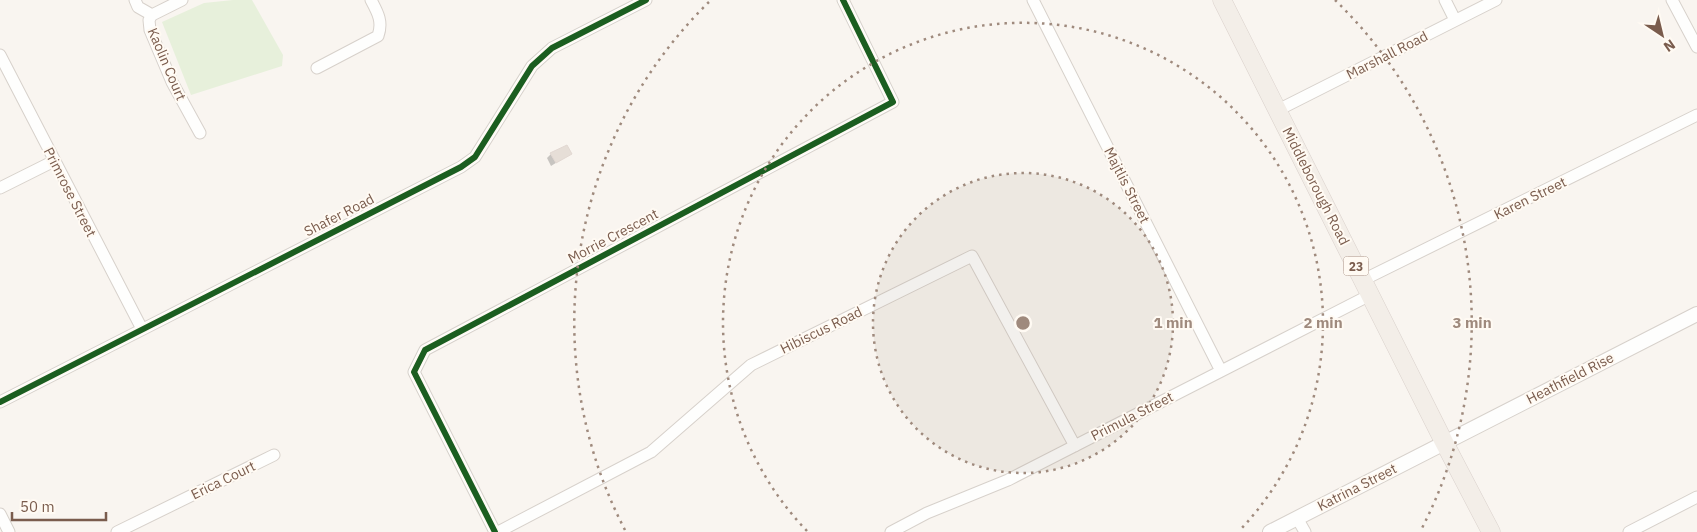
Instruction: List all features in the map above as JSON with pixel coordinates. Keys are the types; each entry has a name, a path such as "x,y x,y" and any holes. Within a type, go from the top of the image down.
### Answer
{"main road":[{"name":"Middleborough Road","path":"1222,0 1491,532"}],"street":[{"name":"Kaolin Court","path":"135,0 138,7 152,15 149,20 150,30 172,82 200,133"},
{"path":"152,15 182,0"},
{"path":"317,68 378,36 382,26 371,0"},
{"name":"Shafer Road","path":"0,402 461,167 475,157 532,66 552,48 646,0"},
{"name":"Morrie Crescent","path":"496,532 414,372 425,350 893,102 843,0"},
{"name":"Majtlis Street","path":"1033,0 1221,370"},
{"path":"1445,0 1455,20"},
{"name":"Marshall Road","path":"1278,110 1496,0"},
{"path":"1672,0 1697,47"},
{"name":"Primrose Street","path":"0,55 142,328"},
{"name":"Karen Street","path":"1367,288 1697,115"},
{"path":"0,188 54,161"},
{"name":"Hibiscus Road","path":"496,532 651,452 751,365 972,256 1075,446"},
{"name":"Primula Street","path":"891,532 927,513 1008,480 1075,446 1221,370 1367,288"},
{"name":"Heathfield Rise","path":"1444,442 1697,314"},
{"name":"Katrina Street","path":"1270,532 1444,442"},
{"name":"Erica Court","path":"117,532 274,455"},
{"path":"1630,532 1697,497"},
{"path":"0,514 9,532"},
{"path":"1297,518 1304,532"}],"green space":[{"path":"252,0 283,55 282,66 191,95 162,22 204,3"}],"building":[{"path":"567,145 572,154 556,163 550,153"}],"cycle path":[{"path":"0,402 461,167 475,157 532,66 552,48 646,0"},
{"path":"495,532 414,372 425,350 893,102 843,0"}]}
